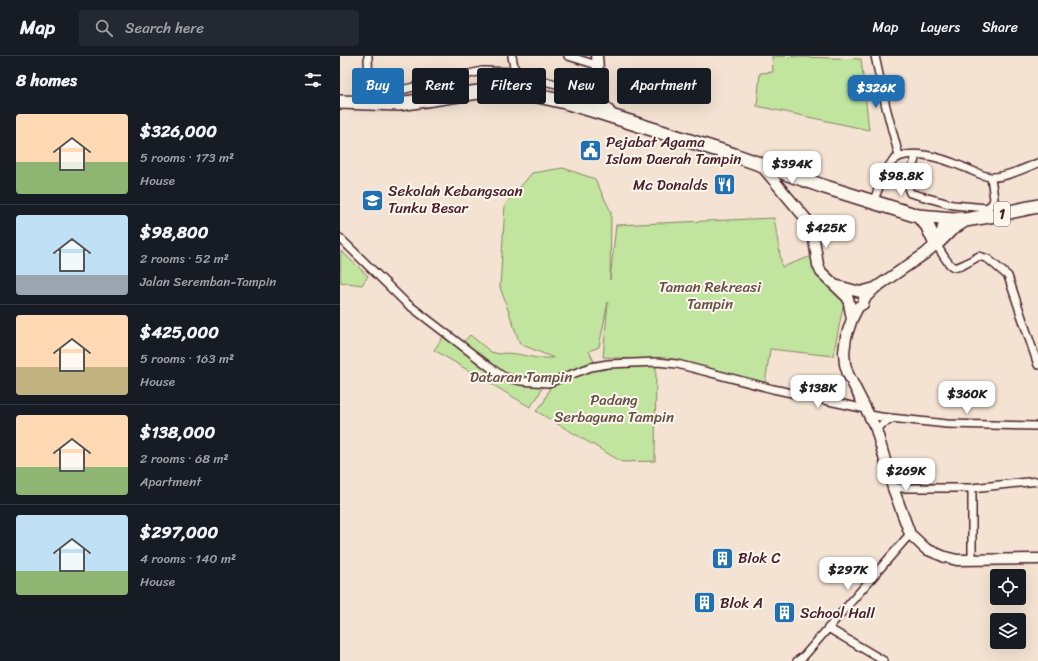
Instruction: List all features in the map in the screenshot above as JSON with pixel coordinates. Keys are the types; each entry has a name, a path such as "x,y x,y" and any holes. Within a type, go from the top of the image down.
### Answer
{"highway":[{"name":"1","path":"404,103 486,91 503,90 533,94 554,99"},
{"name":"1","path":"340,102 352,100"},
{"name":"1","path":"571,104 918,216 965,220 995,216 1038,206"},
{"path":"601,104 611,116"},
{"path":"918,216 927,225 936,244 952,229 965,220"}],"street":[{"path":"368,56 369,68"},
{"path":"512,56 514,68"},
{"path":"568,56 597,60"},
{"path":"875,56 886,107 899,156"},
{"path":"404,89 477,72"},
{"path":"589,104 589,109"},
{"path":"916,155 908,190 910,193 947,204 987,208 992,204 994,199 991,177"},
{"path":"873,202 891,163 899,156 933,156 991,177 1000,176 1038,163"},
{"path":"760,164 807,220 813,233 818,265 821,272 836,286 856,299"},
{"path":"947,204 942,231 936,244 926,253 875,288 856,299 852,319 846,337 844,352 845,364 848,374 876,429 893,488 910,534 926,549 935,554 957,560 1038,559"},
{"path":"340,238 405,302 504,377 548,383 591,367 608,364 667,363 677,364 894,418 947,424 1038,426"},
{"path":"936,244 950,266 954,268 959,267 979,256 983,256 1008,276 1036,354 1038,365"},
{"path":"876,429 894,418"},
{"path":"893,488 972,488 1038,481"},
{"path":"972,488 972,560"},
{"path":"797,661 804,656 910,534"},
{"path":"828,628 884,661"}],"green space":[{"path":"772,56 861,59 869,130 757,106 760,73 773,72"},
{"path":"563,168 595,179 611,212 610,280 616,225 774,218 782,267 815,255 844,302 833,356 770,349 765,384 662,361 603,357 608,302 599,347 589,351 596,366 545,382 537,398 530,407 434,350 443,337 458,348 470,335 491,352 500,354 517,354 537,358 554,358 520,344 500,287 505,205 532,173"},
{"path":"341,251 368,276 362,285 340,282"},
{"name":"Padang Serbaguna Tampin","path":"656,364 655,461 622,462 536,411 544,402 550,387 577,374 595,367"}],"place":[{"name":"Pejabat Agama Islam Daerah Tampin","path":"591,151"},
{"name":"Mc Donalds","path":"724,185"},
{"name":"Sekolah Kebangsaan Tunku Besar","path":"373,200"},
{"name":"Blok C","path":"723,558"},
{"name":"Blok A","path":"704,603"},
{"name":"School Hall","path":"784,613"}],"park label":[{"name":"Taman Rekreasi Tampin","path":"710,296"},
{"name":"Dataran Tampin","path":"521,377"}]}
